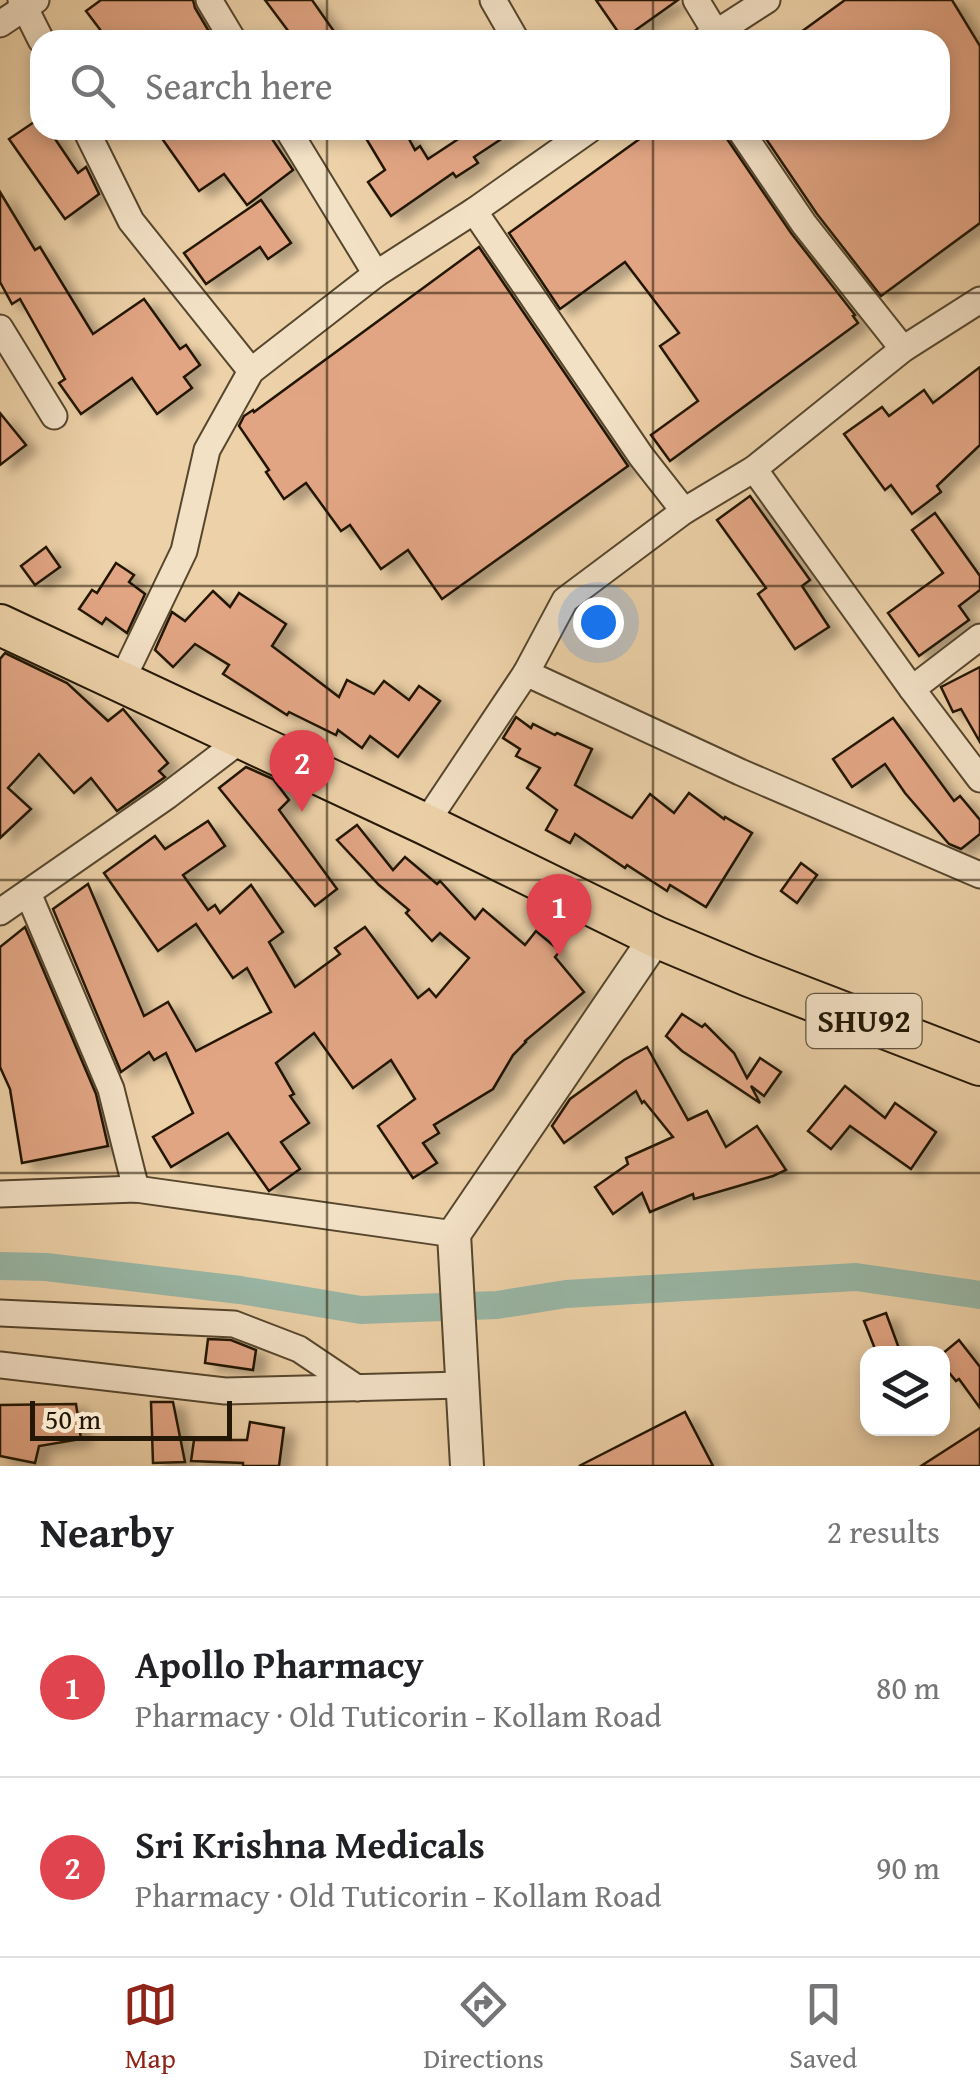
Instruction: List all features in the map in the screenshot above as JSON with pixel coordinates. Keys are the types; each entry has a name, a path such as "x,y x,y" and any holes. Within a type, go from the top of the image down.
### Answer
{"main road":[{"name":"SHU92","path":"0,625 656,936 980,1065"}],"street":[{"path":"209,0 227,30"},
{"path":"493,0 510,30"},
{"path":"696,0 708,30"},
{"path":"720,30 767,0"},
{"path":"0,24 27,3 36,30"},
{"path":"91,140 131,221 252,371"},
{"path":"294,140 376,274"},
{"path":"121,682 184,550 207,450 252,371 376,274 474,212 570,140"},
{"path":"747,140 804,224 904,348"},
{"path":"474,212 641,456 684,510"},
{"path":"425,824 526,674 565,600 684,510 754,469 904,348 980,300"},
{"path":"0,328 54,416"},
{"path":"754,469 980,779"},
{"path":"912,689 980,637"},
{"path":"526,674 740,772 980,874"},
{"path":"0,912 242,739"},
{"path":"28,893 111,1089 136,1190"},
{"path":"467,1466 454,1234 656,936"},
{"path":"2,1188 136,1190 454,1234"},
{"path":"0,1313 234,1324 299,1349 357,1388"},
{"path":"0,1365 225,1391 357,1388 462,1378"}],"building":[{"path":"101,0 193,0 208,30 100,30 86,11"},
{"path":"265,0 312,0 333,30 288,30"},
{"path":"596,0 678,0 636,30 617,30"},
{"path":"845,0 952,0 980,46 980,223 881,296 817,214 767,140 950,140 950,30 804,30"},
{"path":"30,125 30,140 56,140 78,173 86,167 99,194 65,219 9,139"},
{"path":"163,140 273,140 293,170 247,205 224,174 199,191"},
{"path":"367,140 410,140 415,150 420,146 428,159 457,140 500,140 474,157 478,163 456,177 453,173 391,216 368,182 385,170"},
{"path":"638,140 728,140 858,323 670,461 651,435 698,401 660,346 679,333 625,262 560,309 509,233"},
{"path":"0,192 35,250 40,247 93,334 144,299 180,349 186,345 200,365 184,377 192,388 157,414 132,378 81,414 59,383 65,379 20,299 12,304 0,282"},
{"path":"261,200 291,243 268,259 260,247 206,284 184,253"},
{"path":"479,247 628,466 442,599 408,550 381,569 350,525 341,531 306,483 284,499 239,426 244,416"},
{"path":"980,367 980,445 937,486 941,492 912,514 891,485 885,490 844,434 882,407 889,416 924,390 933,403"},
{"path":"0,413 26,445 0,465"},
{"path":"750,496 810,580 802,586 829,627 795,649 758,594 766,588 717,520"},
{"path":"935,513 980,576 980,590 959,606 969,620 919,656 888,613 943,573 912,530"},
{"path":"46,547 60,567 35,585 21,566"},
{"path":"116,563 134,575 129,582 145,594 127,633 106,618 102,624 79,609 92,590 97,593"},
{"path":"213,591 230,607 239,593 286,624 272,646 339,697 347,680 374,694 384,681 409,700 419,686 440,701 398,757 370,736 362,748 338,730 336,735 289,712 287,715 223,674 229,665 195,644 173,667 155,650 172,612 185,621"},
{"path":"5,653 67,683 108,721 123,709 168,763 159,771 165,777 117,811 91,778 74,793 39,754 8,788 31,809 0,838 0,659"},
{"path":"980,667 980,742 961,709 953,712 941,687"},
{"path":"516,717 531,728 533,724 592,749 575,785 632,818 650,794 674,813 689,793 724,819 752,833 706,907 670,885 667,891 627,865 625,868 575,834 570,843 546,830 557,810 527,788 540,768 516,756 520,749 503,738"},
{"path":"893,718 954,801 960,796 980,820 980,834 961,849 949,844 885,764 852,787 833,759"},
{"path":"246,767 273,779 289,800 279,810 337,889 315,906 219,788"},
{"path":"208,821 225,846 183,875 208,910 215,905 220,913 251,885 283,932 269,942 295,987 340,954 335,948 365,927 418,998 429,989 436,997 469,958 440,933 432,941 406,913 409,910 337,840 357,825 393,870 405,857 437,884 440,881 475,919 483,909 525,945 536,931 560,951 555,957 584,992 525,1041 493,1089 434,1125 439,1133 423,1143 437,1163 413,1178 378,1126 415,1099 391,1060 353,1088 314,1033 276,1063 294,1094 290,1096 309,1123 281,1142 300,1169 269,1191 228,1133 171,1167 153,1137 193,1113 166,1053 154,1060 149,1052 121,1072 53,909 88,884 144,1016 168,1002 196,1051 271,1012 247,968 233,978 196,924 158,951 104,873 155,836 165,849"},
{"path":"801,863 817,875 797,903 781,891"},
{"path":"25,927 96,1094 108,1146 22,1163 10,1089 0,1067 0,947"},
{"path":"682,1014 702,1027 705,1024 734,1053 747,1078 760,1058 781,1072 764,1096 751,1086 760,1103 666,1036"},
{"path":"647,1047 688,1120 707,1111 726,1147 757,1126 786,1170 694,1199 693,1194 650,1212 642,1193 613,1214 595,1187 628,1164 626,1158 673,1137 636,1091 564,1143 552,1126 570,1099"},
{"path":"845,1086 885,1118 895,1103 936,1132 911,1169 850,1126 831,1149 808,1131"},
{"path":"886,1313 898,1346 874,1346 864,1321"},
{"path":"208,1339 231,1340 256,1350 253,1370 205,1363"},
{"path":"959,1340 980,1367 980,1408 959,1379 956,1381 950,1374 950,1347"},
{"path":"151,1402 173,1402 185,1462 153,1463"},
{"path":"76,1404 81,1439 39,1446 35,1463 0,1456 0,1405"},
{"path":"685,1412 713,1466 579,1466"},
{"path":"250,1422 284,1428 279,1466 191,1461 194,1440 247,1440"},
{"path":"980,1428 980,1466 921,1466"}],"waterway":[{"path":"0,1266 46,1267 240,1290 361,1310 497,1305 566,1294 856,1277 980,1295"}],"place":[{"name":"Sri Krishna Medicals","path":"302,812"},
{"name":"Apollo Pharmacy","path":"559,956"}]}
